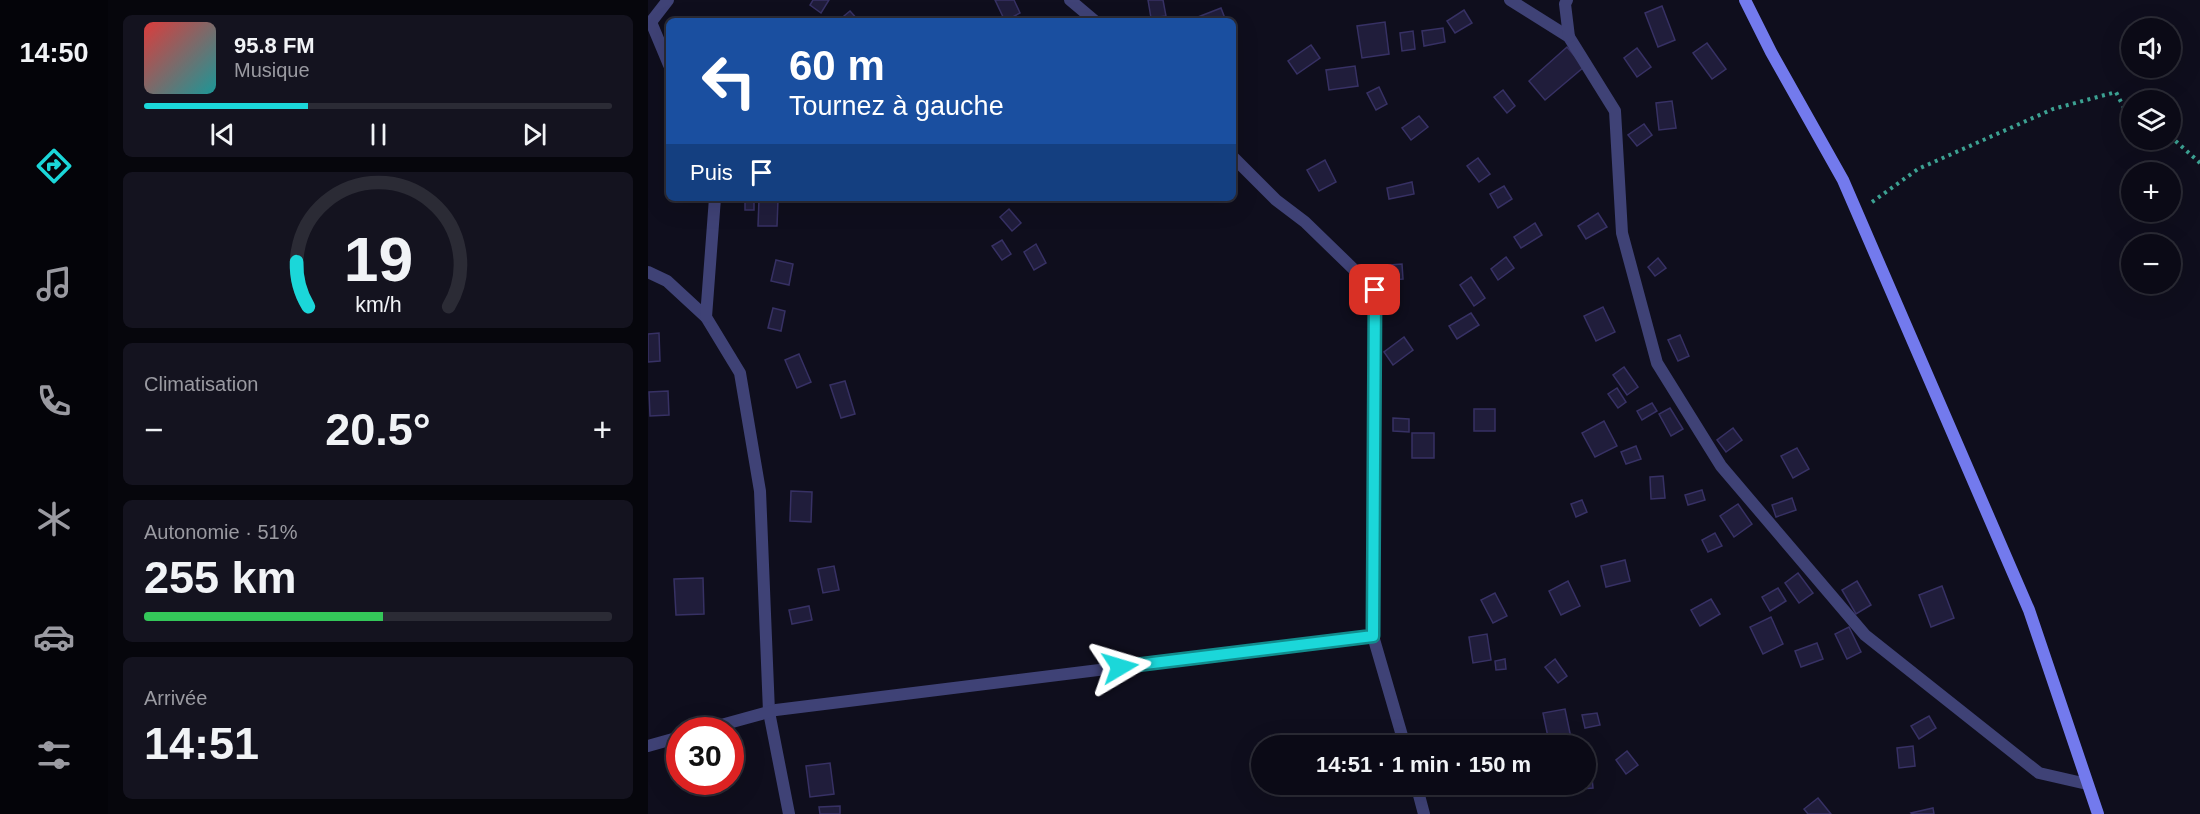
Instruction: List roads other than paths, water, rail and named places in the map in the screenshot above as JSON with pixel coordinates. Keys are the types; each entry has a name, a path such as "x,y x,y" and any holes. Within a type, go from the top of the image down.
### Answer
{"main road":[{"path":"1745,0 1771,52 1843,180 2029,610 2098,814"}],"street":[{"path":"666,59 651,22 668,0"},
{"path":"1070,0 1091,18"},
{"path":"1510,0 1569,37"},
{"path":"1568,0 1565,4 1569,37 1615,111 1622,233 1656,363 1721,466 1865,635 2039,773 2087,784"},
{"path":"1236,160 1276,200 1305,222 1375,290 1373,636 1402,735"},
{"path":"706,317 716,201"},
{"path":"648,272 667,281 706,317 740,373 760,491 769,712 789,814"},
{"path":"744,719 769,712 1373,636"},
{"path":"648,746 666,741"},
{"path":"1419,795 1424,814"}]}
